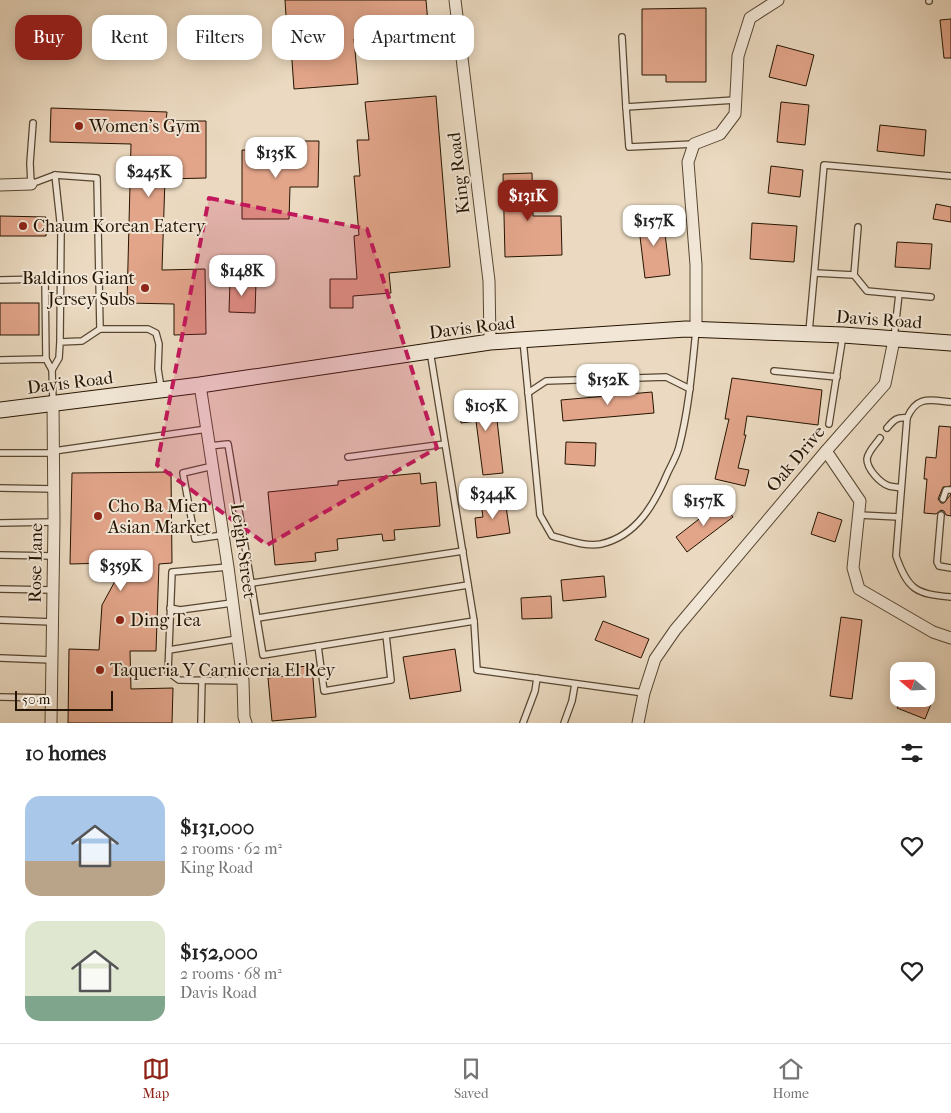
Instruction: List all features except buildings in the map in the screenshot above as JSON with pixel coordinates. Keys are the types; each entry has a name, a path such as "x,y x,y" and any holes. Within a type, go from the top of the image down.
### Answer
{"main road":[{"name":"Davis Road","path":"0,410 200,385 490,342 696,330 843,335 951,344"}],"street":[{"name":"King Road","path":"455,0 489,281 490,342"},
{"path":"696,330 696,265 688,162 694,144 720,134 735,114 738,56 750,18 778,0"},
{"path":"0,185 31,184"},
{"name":"Oak Drive","path":"638,723 644,693 655,659 675,630 885,384 894,340"},
{"name":"Leigh Street","path":"200,385 228,567 243,681 244,717 246,723"},
{"name":"Rose Lane","path":"51,723 54,556 53,404"},
{"path":"826,451 860,501 853,568 858,589 933,632 951,638"}],"lane":[{"path":"622,37 629,147 694,144"},
{"path":"626,107 735,100"},
{"path":"33,123 30,163 31,184 55,175 97,178 100,329"},
{"path":"809,334 824,165 951,176"},
{"path":"52,370 59,358 60,342 61,230 55,175"},
{"path":"854,275 858,227"},
{"path":"815,273 854,275 868,291 931,297"},
{"path":"0,280 45,280 46,359 52,370 53,404"},
{"path":"894,340 899,294"},
{"path":"60,342 82,341 100,329 148,329 156,333 159,344 158,368 161,390"},
{"path":"523,340 540,515 552,536 577,543 600,544 622,536 644,518 661,488 678,449 690,389 696,330"},
{"path":"829,424 843,335"},
{"path":"430,351 474,621 477,670 644,693"},
{"path":"0,360 46,359"},
{"path":"774,371 837,377"},
{"path":"528,393 546,382 666,377 690,389"},
{"path":"951,402 926,400 919,402 911,410 907,418 896,556 902,572 910,585 921,593 951,597"},
{"path":"887,428 898,417 907,418"},
{"path":"0,453 54,452 206,429"},
{"path":"880,438 867,458 868,466 887,485 902,488"},
{"path":"209,446 228,444 263,655 474,621"},
{"path":"348,458 445,444"},
{"path":"213,466 184,473 195,539 223,534"},
{"path":"0,488 54,489"},
{"path":"943,499 946,490 950,490"},
{"path":"858,514 899,517"},
{"path":"941,515 937,562 939,566 951,568"},
{"path":"0,523 54,522"},
{"path":"252,583 463,551"},
{"path":"0,555 54,556"},
{"path":"228,567 172,572 168,672 179,680 243,681"},
{"path":"258,618 468,585"},
{"path":"0,589 53,590"},
{"path":"170,608 180,610 232,603"},
{"path":"0,620 53,622"},
{"path":"318,646 324,691 392,680 386,635"},
{"path":"169,650 237,639"},
{"path":"0,658 52,660"},
{"path":"522,723 535,691 537,678"},
{"path":"201,723 202,680"},
{"path":"564,723 572,701 575,684"},
{"path":"0,697 51,698"}],"highlighted area":[{"path":"209,198 367,229 437,448 267,545 157,465"}],"place":[{"name":"Women's Gym","path":"79,126"},
{"name":"Chaum Korean Eatery","path":"23,226"},
{"name":"Baldinos Giant Jersey Subs","path":"145,288"},
{"name":"Cho Ba Mien Asian Market","path":"98,516"},
{"name":"Ding Tea","path":"120,620"},
{"name":"Taqueria Y Carniceria El Rey","path":"100,670"}]}
